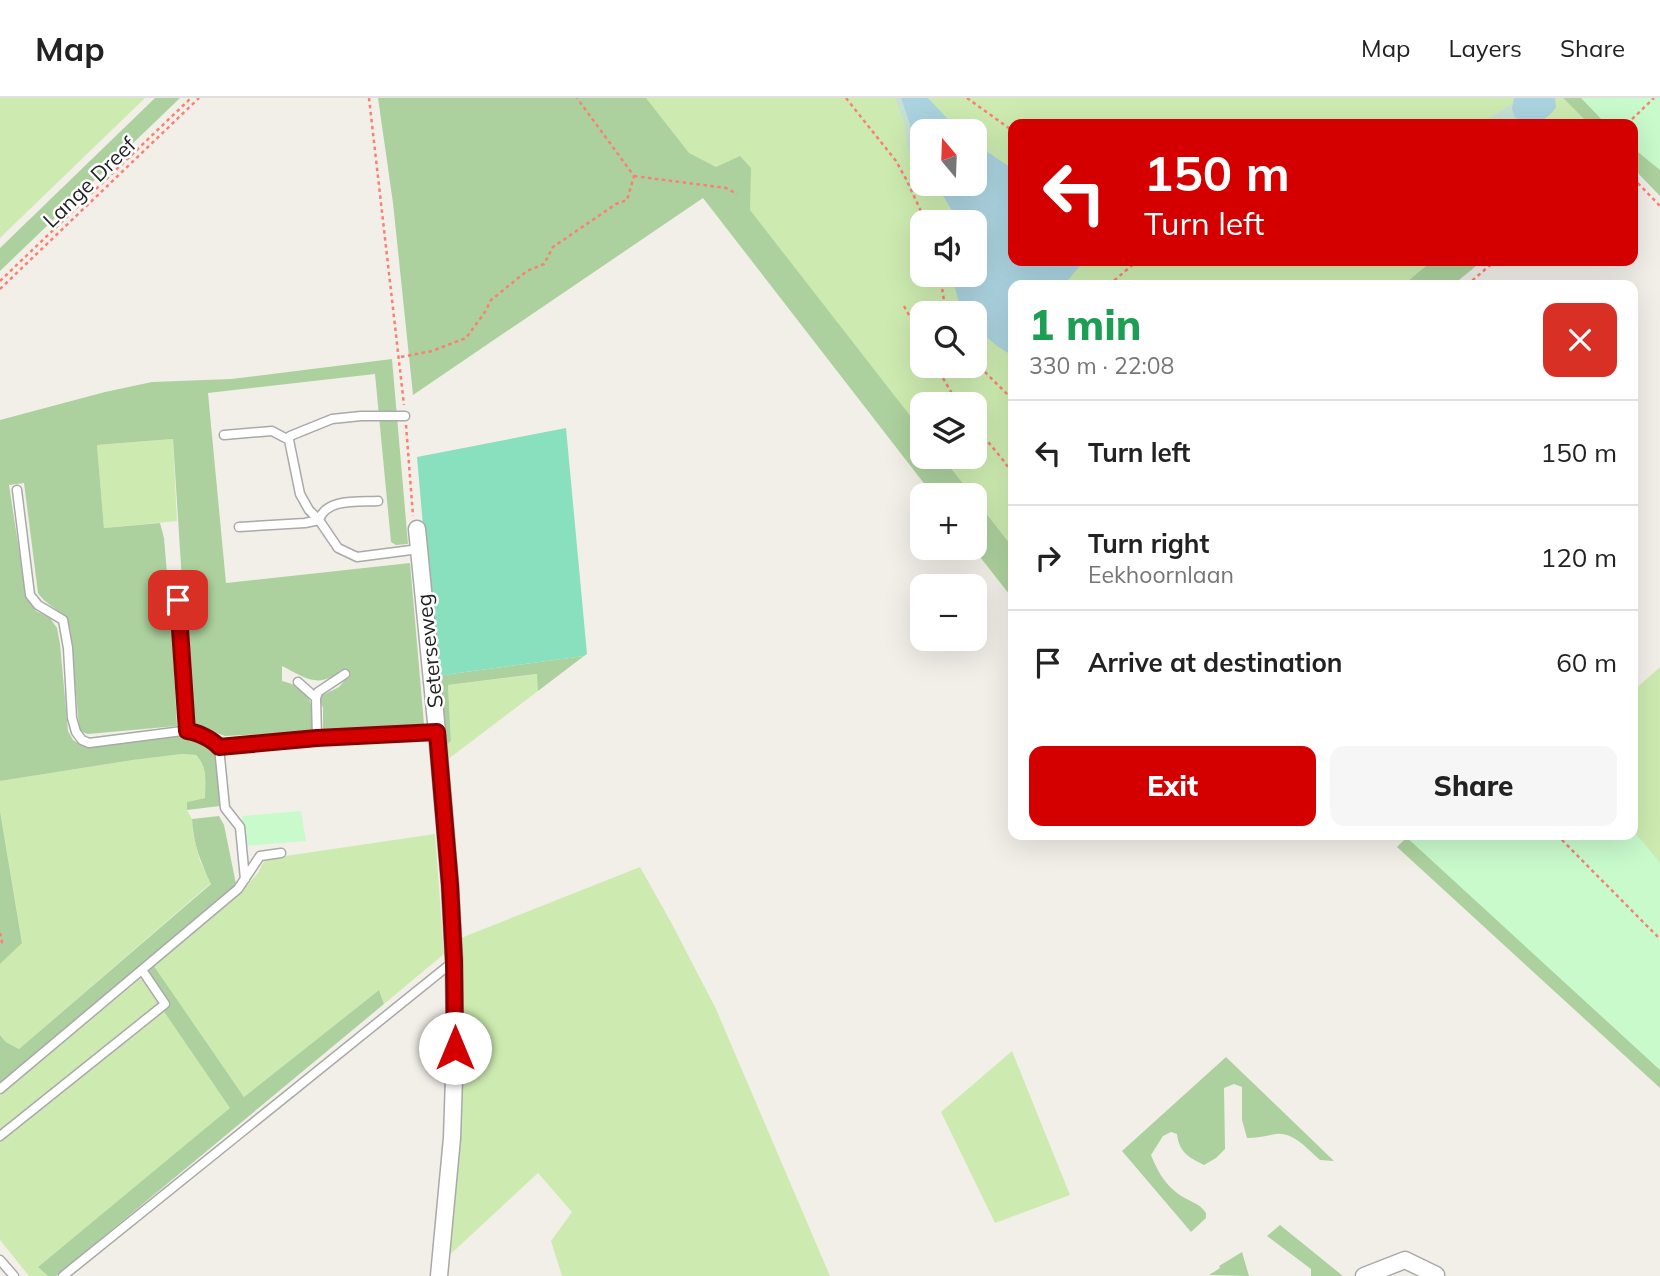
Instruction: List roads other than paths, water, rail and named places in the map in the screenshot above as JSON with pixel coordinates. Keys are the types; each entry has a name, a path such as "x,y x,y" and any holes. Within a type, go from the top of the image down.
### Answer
{"street":[{"name":"Seterseweg","path":"417,529 437,732 454,961 452,1138 439,1276"},
{"path":"1364,1276 1405,1260 1436,1275"}],"lane":[{"path":"405,416 332,419 290,436 289,440 300,494 338,548 356,557 419,549"},
{"path":"224,435 272,431 289,440"},
{"path":"17,490 30,594 38,605 63,620 68,648 72,718 76,732 82,740 89,743 190,730 217,743 225,808 240,827 245,878"},
{"path":"318,520 332,504 378,501"},
{"path":"239,527 318,520"},
{"path":"178,600 187,731"},
{"path":"317,738 318,692 345,674"},
{"path":"298,682 316,698"},
{"path":"219,747 317,738 437,732"},
{"path":"0,1089 238,889 260,856 281,853"},
{"path":"63,1276 454,961"},
{"path":"0,1136 165,1004 142,970"},
{"path":"1,1262 14,1276"}],"water":[{"path":"901,98 928,98 948,119 910,119 910,125"},
{"path":"1514,98 1555,98 1556,107 1544,119 1518,119 1514,116"},
{"path":"987,152 1008,166 1008,266 1080,266 1068,280 1008,280 1008,353 987,337 987,301 958,301 955,287 987,287 987,210 951,209 943,196 987,196"}]}
